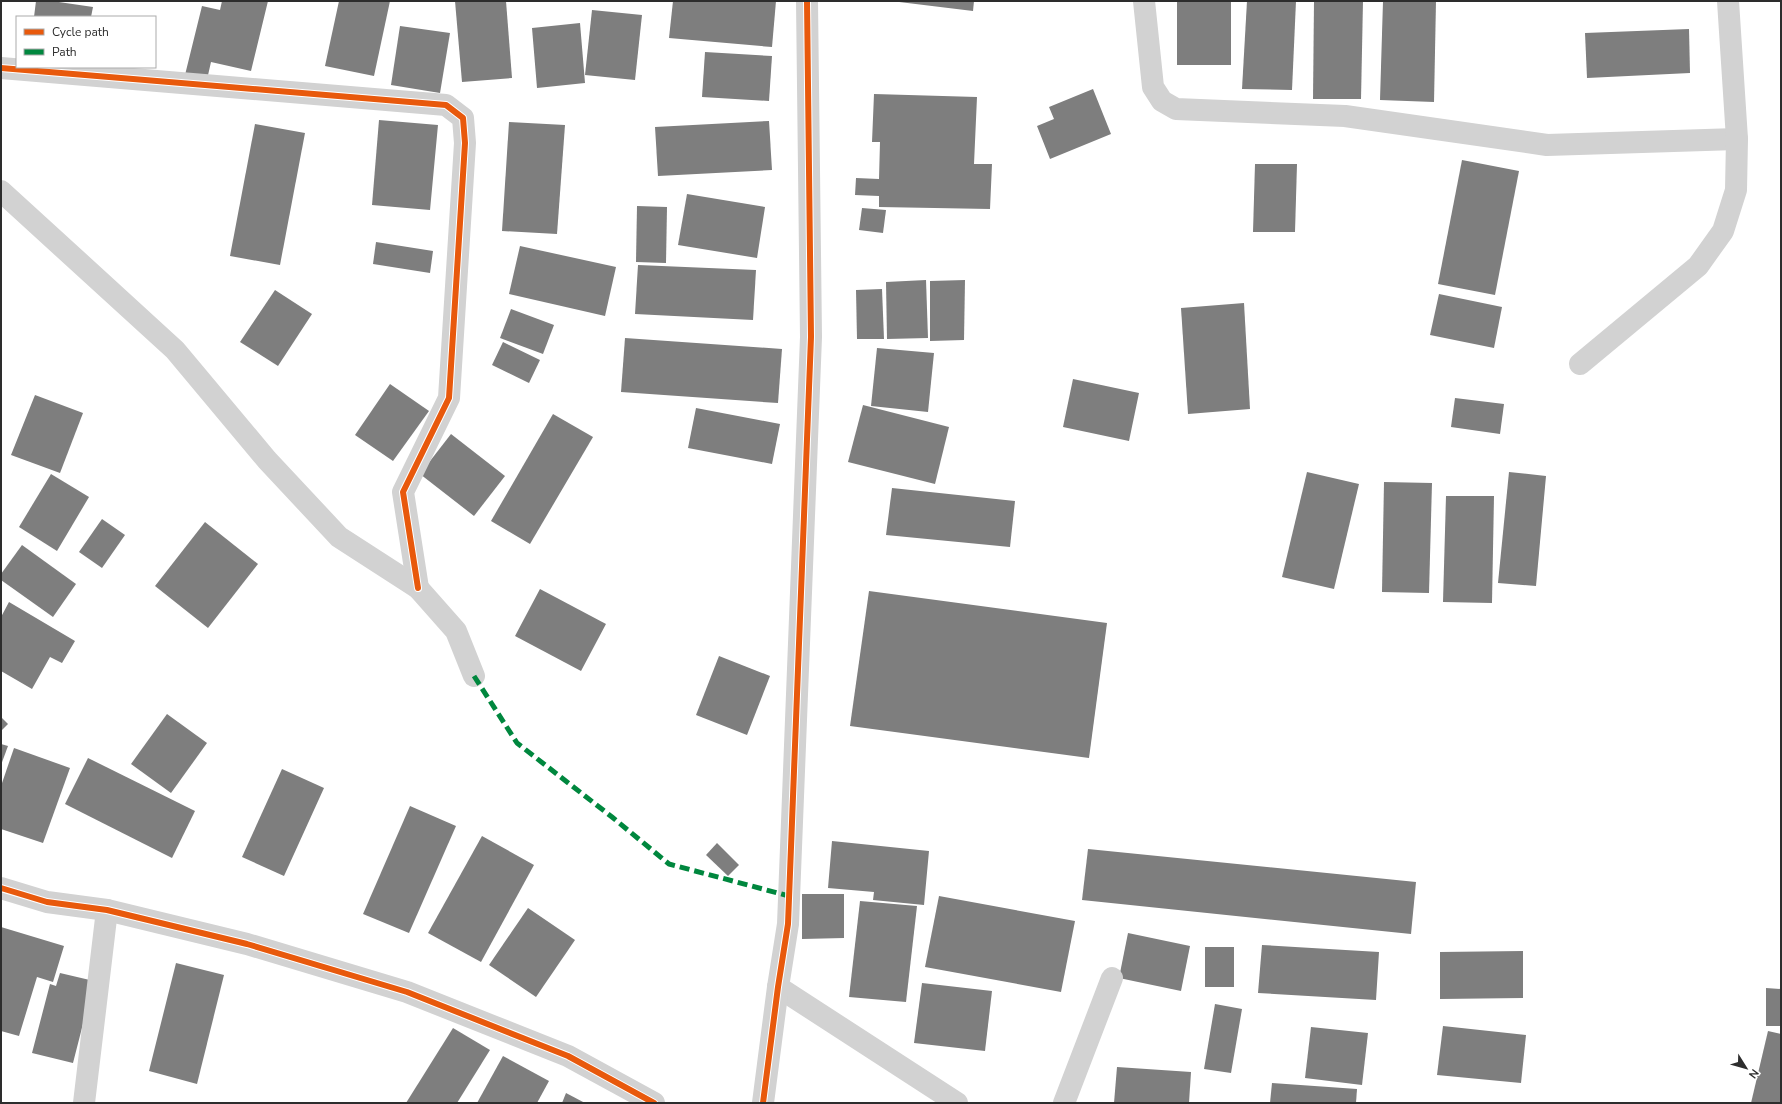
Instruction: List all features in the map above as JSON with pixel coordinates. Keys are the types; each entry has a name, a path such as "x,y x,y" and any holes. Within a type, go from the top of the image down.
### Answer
{"street":[{"path":"763,1103 788,924 811,337 807,1"},
{"path":"1144,1 1153,86 1162,101 1176,109 1345,116 1547,145 1737,139"},
{"path":"1580,364 1698,266 1723,231 1736,190 1737,139 1728,1"},
{"path":"1,68 446,104 463,118 465,143 449,398 403,492 418,588"},
{"path":"1,191 175,350 267,460 339,538 418,588 456,631 474,676"},
{"path":"1,888 47,902 107,910 247,944 407,992 568,1056 654,1103"},
{"path":"84,1103 107,910"},
{"path":"1064,1103 1112,978"},
{"path":"778,987 957,1103"}],"building":[{"path":"36,1 52,1 93,7 91,16 34,16"},
{"path":"222,1 268,1 251,71 211,62 206,84 184,79 202,6 220,10"},
{"path":"339,1 390,1 374,76 325,66"},
{"path":"455,1 506,1 512,78 462,82"},
{"path":"673,1 776,1 772,47 669,38"},
{"path":"891,1 974,1 973,11"},
{"path":"1177,1 1231,1 1231,65 1177,65"},
{"path":"1247,1 1296,1 1292,90 1242,89"},
{"path":"1314,1 1363,1 1361,99 1313,99"},
{"path":"1383,1 1436,1 1434,102 1380,100"},
{"path":"592,10 642,15 635,80 585,75"},
{"path":"580,23 585,83 537,88 532,28"},
{"path":"400,26 450,33 440,93 391,85"},
{"path":"1689,29 1690,73 1587,78 1585,33"},
{"path":"705,52 772,56 769,101 702,97"},
{"path":"1093,89 1111,134 1050,159 1037,126 1054,119 1049,107"},
{"path":"874,94 977,97 974,164 992,164 990,209 879,207 879,196 855,195 856,178 879,179 880,142 872,142"},
{"path":"379,120 438,125 430,210 372,205"},
{"path":"769,121 772,170 658,176 655,127"},
{"path":"509,122 565,125 557,234 502,231"},
{"path":"255,124 305,133 280,265 230,256"},
{"path":"1462,160 1519,171 1495,295 1438,284"},
{"path":"1255,164 1297,164 1295,232 1253,232"},
{"path":"687,194 765,207 757,258 678,245"},
{"path":"637,206 667,207 666,263 636,262"},
{"path":"862,208 886,210 883,233 859,230"},
{"path":"376,242 433,251 430,273 373,264"},
{"path":"520,246 616,267 605,316 509,294"},
{"path":"638,265 756,270 753,320 635,314"},
{"path":"926,280 928,338 887,339 886,282"},
{"path":"965,280 964,340 930,341 930,281"},
{"path":"882,289 884,339 857,339 856,290"},
{"path":"275,290 312,314 278,366 240,342"},
{"path":"1439,294 1502,307 1494,348 1430,335"},
{"path":"1244,303 1250,409 1188,414 1181,308"},
{"path":"511,309 554,325 543,354 500,338"},
{"path":"625,338 782,349 778,403 621,392"},
{"path":"503,342 540,360 529,383 492,365"},
{"path":"877,348 934,353 928,412 871,406"},
{"path":"1073,379 1139,393 1129,441 1063,427"},
{"path":"390,384 429,411 393,461 355,435"},
{"path":"35,395 83,413 60,473 11,455"},
{"path":"1455,398 1504,404 1500,434 1451,427"},
{"path":"863,405 949,427 935,484 848,462"},
{"path":"696,408 780,424 772,464 688,448"},
{"path":"553,414 593,437 530,544 491,521"},
{"path":"451,434 505,476 474,516 420,474"},
{"path":"1307,472 1359,484 1334,589 1282,577"},
{"path":"1509,472 1546,476 1536,586 1498,583"},
{"path":"51,474 89,497 57,551 19,527"},
{"path":"1384,482 1432,483 1429,593 1382,592"},
{"path":"892,488 1015,501 1010,547 886,535"},
{"path":"1446,496 1494,496 1492,603 1443,602"},
{"path":"102,519 125,535 102,568 79,552"},
{"path":"205,522 258,564 208,628 155,586"},
{"path":"22,545 76,584 53,617 1,580 1,574"},
{"path":"540,589 606,624 581,671 515,636"},
{"path":"869,591 1107,623 1089,758 850,726"},
{"path":"9,602 75,641 62,663 50,657 32,689 1,671 1,617"},
{"path":"719,656 770,676 747,735 696,715"},
{"path":"167,714 207,743 171,793 131,764"},
{"path":"1,717 8,724 1,731"},
{"path":"1,744 8,746 1,765"},
{"path":"14,748 70,768 43,843 1,829 1,786"},
{"path":"88,758 195,811 172,858 65,804"},
{"path":"282,769 324,788 284,876 242,857"},
{"path":"410,806 456,826 409,933 363,914"},
{"path":"482,836 534,865 481,962 428,933"},
{"path":"832,841 929,851 924,905 873,900 874,892 828,888"},
{"path":"717,843 739,865 728,876 706,855"},
{"path":"1088,849 1416,882 1411,934 1082,900"},
{"path":"802,894 844,894 844,938 802,939"},
{"path":"939,896 1075,921 1061,992 925,967"},
{"path":"860,901 917,906 906,1002 849,997"},
{"path":"528,908 575,940 536,997 489,965"},
{"path":"1,927 64,946 53,982 37,977 19,1036 1,1031"},
{"path":"1128,933 1190,946 1181,991 1119,978"},
{"path":"1262,945 1379,952 1376,1000 1258,993"},
{"path":"1205,947 1234,947 1234,987 1205,987"},
{"path":"1523,951 1523,998 1440,999 1440,952"},
{"path":"176,963 224,975 197,1084 149,1071"},
{"path":"60,973 94,981 73,1063 32,1053 50,984 56,986"},
{"path":"922,983 992,991 985,1051 914,1043"},
{"path":"1766,988 1781,989 1781,1026 1766,1026"},
{"path":"1215,1004 1242,1009 1231,1073 1204,1069"},
{"path":"1443,1026 1526,1035 1521,1083 1437,1075"},
{"path":"1311,1027 1368,1033 1362,1085 1305,1078"},
{"path":"453,1028 490,1050 457,1103 406,1103"},
{"path":"1768,1031 1781,1034 1781,1103 1751,1103"},
{"path":"503,1056 549,1081 537,1103 477,1103"},
{"path":"1117,1067 1191,1072 1189,1103 1114,1103"},
{"path":"1272,1083 1357,1089 1356,1103 1270,1103"},
{"path":"566,1093 585,1103 562,1103"}],"marked path":[{"path":"474,676 517,743 612,817 669,864 789,896"}],"cycle path":[{"path":"763,1103 788,924 811,337 807,1"},
{"path":"1,68 446,105 463,118 465,143 449,398 403,492 418,588"},
{"path":"1,888 47,902 107,910 247,944 407,992 568,1056 654,1103"}]}
